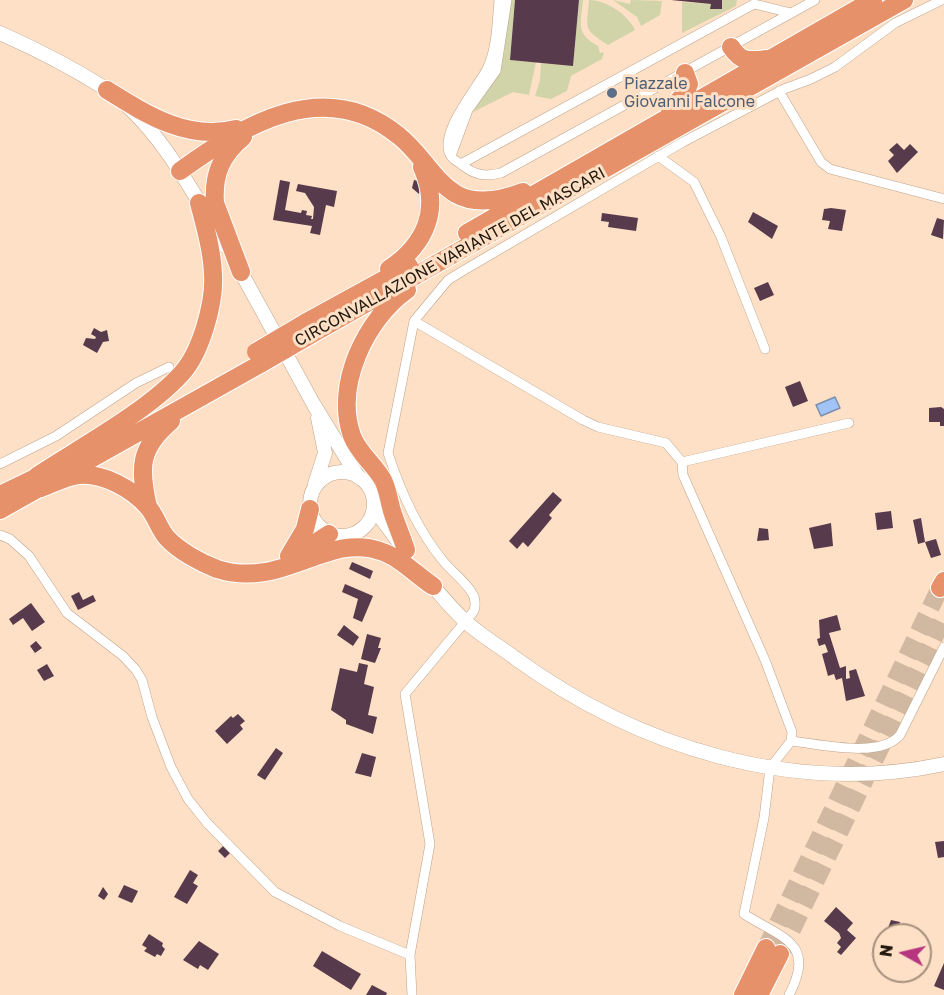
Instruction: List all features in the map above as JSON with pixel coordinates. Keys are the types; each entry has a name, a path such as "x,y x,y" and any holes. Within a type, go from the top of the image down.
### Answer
{"highway":[{"name":"CIRCONVALLAZIONE VARIANTE DEL MASCARI","path":"0,510 39,482 309,329 654,123 873,0"},
{"name":"CIRCONVALLAZIONE VARIANTE DEL MASCARI","path":"309,329 473,244 902,1"},
{"path":"731,47 738,57 747,62 771,58"},
{"path":"654,123 685,94 689,84 688,72"},
{"path":"107,90 162,121 197,132 222,132 261,123"},
{"path":"180,171 230,136 309,107 344,110 382,123 419,153 435,177 448,188 458,195 482,201 507,198 610,149"},
{"path":"241,272 215,203 215,180 221,160 227,150 261,123"},
{"path":"309,329 401,261 420,240 429,217 431,194 427,179 409,145"},
{"path":"39,482 160,394 184,371 199,343 210,308 214,276 210,244 199,202"},
{"path":"409,556 382,479 360,452 351,434 348,410 353,371 364,338 385,309 403,293 473,244"},
{"name":"CIRCONVALLAZIONE VARIANTE DEL MASCARI","path":"0,495 39,482 200,396 259,357"},
{"path":"200,396 152,438 143,458 141,478 148,507 167,538 190,555 216,568 243,574 267,574 333,550 359,548 380,551 433,586"},
{"path":"39,482 79,475 102,478 124,487 148,507"},
{"path":"284,562 305,529 310,509"},
{"path":"243,574 284,562 329,534"},
{"path":"743,995 773,951 759,995"}],"main road":[{"path":"0,23 28,46"},
{"path":"0,33 107,90 156,139 180,171 241,272 314,405 358,477 370,488 381,518 433,586 465,621 563,691 610,716 686,747 770,768 815,773 885,772 944,764"},
{"path":"314,405 325,453 313,489 310,509 318,527 329,534 385,544 409,556"},
{"path":"313,489 330,474 344,472 358,477"},
{"path":"349,536 360,531 369,522 374,504"}],"street":[{"path":"499,0 488,68 461,108 448,149 451,156 474,174 488,176 501,173 815,0"},
{"path":"451,156 468,110 496,71 507,0"},
{"path":"412,995 410,954 430,844 405,694 465,621 476,603 472,592 443,561 424,533 394,472 388,453 414,321 448,280 658,156 779,91 835,67 895,23 942,0"},
{"path":"461,164 754,4 791,13"},
{"path":"779,91 821,162 830,169 944,199"},
{"path":"658,156 694,182 721,237 765,349"},
{"path":"414,321 583,420 598,427 666,443 682,462 683,475 765,660 792,732 791,741 770,768 764,818 744,914 765,928 781,933 794,944 801,963 798,979 789,995"},
{"path":"0,464 56,436 136,383 169,367"},
{"path":"682,462 849,423"},
{"path":"0,535 10,539 29,556 67,613 123,656 136,670 142,680 152,717 171,767 188,799 207,823 275,892 340,926 410,954"},
{"path":"791,741 873,749 892,744 900,735 944,647"}],"green space":[{"path":"509,0 515,0 510,60 536,62 529,95 513,92 473,112 499,73 504,51"},
{"path":"579,0 583,0 581,27 586,37 598,46 600,53 604,52 602,59 571,76 567,91 551,99 535,96 540,80 541,63 573,65"},
{"path":"589,0 602,2 615,9 627,18 635,30 608,45 594,35 588,27"},
{"path":"613,0 630,4 631,0 662,1 660,15 641,26 637,17"},
{"path":"722,0 737,0 736,6 682,33 682,2 711,4 711,9 721,9"}],"water":[{"path":"835,397 840,408 821,416 816,405"}],"building":[{"path":"515,0 579,0 573,66 510,60"},
{"path":"671,0 722,0 722,9 710,9 711,4"},
{"path":"897,143 904,150 910,144 918,152 897,173 888,161 894,155 889,150"},
{"path":"280,180 290,182 285,210 301,213 302,210 307,211 306,215 312,216 311,219 313,219 314,207 305,193 296,191 298,184 337,191 334,207 326,205 320,235 310,233 312,226 273,220"},
{"path":"414,180 422,182 419,194 412,188"},
{"path":"824,209 846,210 842,231 828,229 830,221 822,220"},
{"path":"753,212 778,226 772,239 748,222"},
{"path":"602,213 638,218 636,231 608,227 609,222 601,221"},
{"path":"937,218 944,220 943,239 931,235"},
{"path":"768,282 774,295 760,301 754,288"},
{"path":"94,328 101,332 107,330 109,341 103,342 97,353 83,345 86,338 95,339 96,337 91,334"},
{"path":"800,381 808,401 793,407 785,387"},
{"path":"929,408 944,409 944,426 940,426 940,422 929,422"},
{"path":"553,492 562,500 549,515 552,518 528,547 523,542 517,549 509,541"},
{"path":"891,511 893,528 877,530 875,513"},
{"path":"921,518 925,542 918,544 913,520"},
{"path":"831,523 833,546 814,549 809,528"},
{"path":"759,528 768,529 769,540 757,541"},
{"path":"936,539 941,555 931,558 925,542"},
{"path":"352,562 373,571 370,579 349,569"},
{"path":"345,584 373,596 362,622 353,618 358,599 342,592"},
{"path":"79,592 83,600 93,595 96,601 78,610 71,596"},
{"path":"31,603 45,622 32,631 23,618 13,625 9,619"},
{"path":"837,615 841,630 829,633 840,668 846,666 846,679 850,678 849,671 856,669 865,696 846,701 842,678 836,680 834,674 828,676 822,654 828,652 825,644 819,646 817,639 820,638 819,620"},
{"path":"344,625 359,637 353,646 337,635"},
{"path":"367,634 381,638 378,648 381,648 375,663 361,659"},
{"path":"36,641 42,648 35,653 30,646"},
{"path":"359,663 368,665 364,684 374,687 368,715 377,717 373,734 346,724 346,720 331,710 340,668 357,672"},
{"path":"47,664 54,676 44,681 37,670"},
{"path":"238,714 245,721 240,725 243,729 227,744 215,731 231,716 233,718"},
{"path":"276,748 283,753 265,780 257,775"},
{"path":"362,753 376,757 371,777 355,773"},
{"path":"944,841 944,857 938,858 935,842"},
{"path":"224,845 231,852 225,858 218,851"},
{"path":"190,870 198,875 193,883 198,886 187,904 174,897"},
{"path":"124,885 138,891 132,903 118,897"},
{"path":"103,887 108,894 104,900 98,896"},
{"path":"836,907 853,923 847,930 856,938 841,955 837,952 841,947 837,943 841,938 839,933 824,921"},
{"path":"149,934 163,943 162,946 165,949 161,956 157,954 155,957 144,951 147,948 142,945"},
{"path":"199,941 219,954 208,970 200,965 198,969 183,960"},
{"path":"322,951 361,974 351,990 313,966"},
{"path":"944,963 944,990 934,986"},
{"path":"372,985 387,993 386,995 366,995"}],"tunnel":[{"path":"766,948 940,588"},
{"path":"780,954 944,617"}],"place":[{"name":"Piazzale Giovanni Falcone","path":"612,93"}]}
